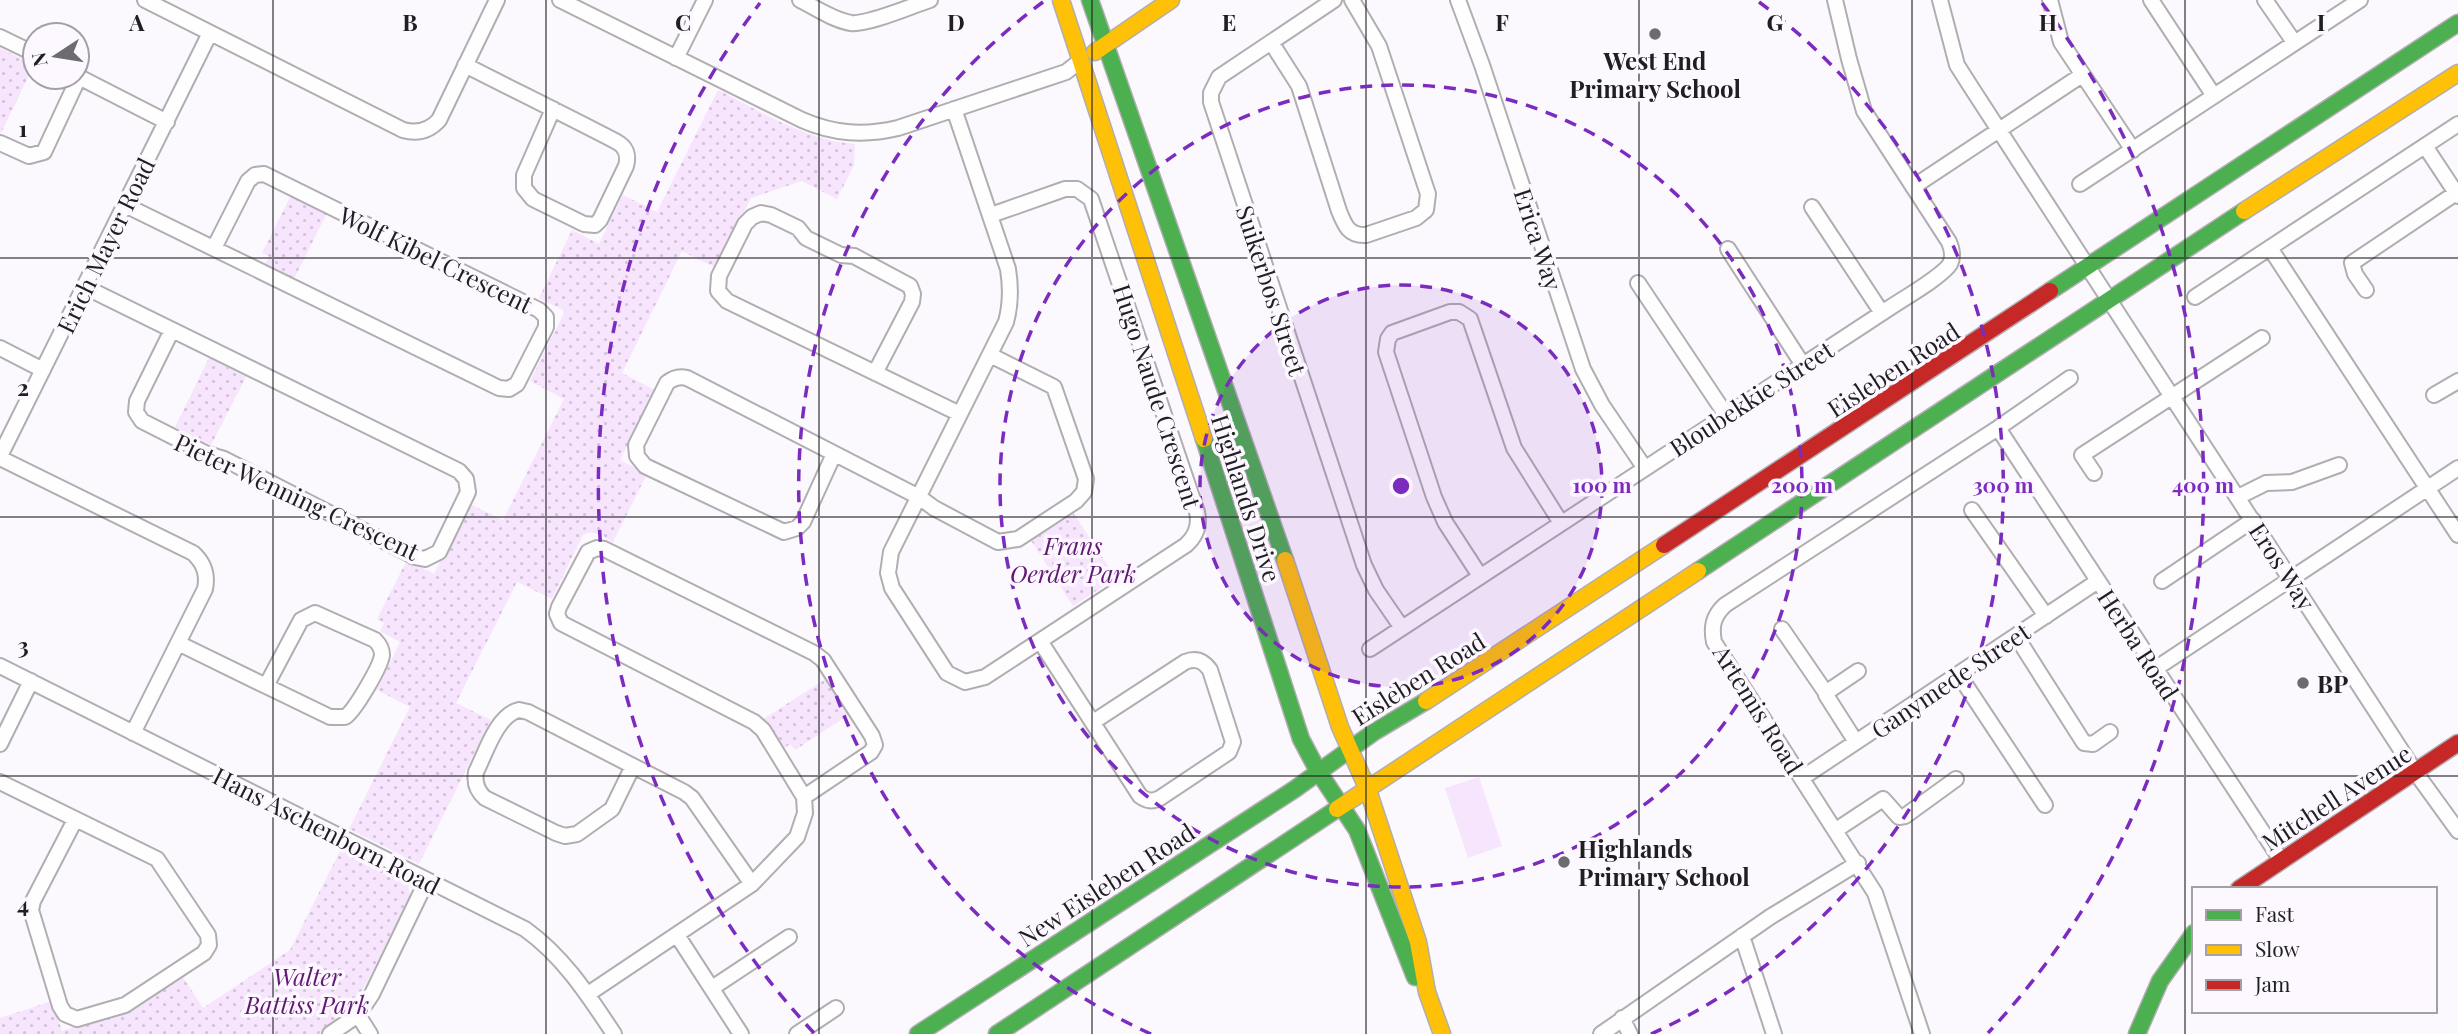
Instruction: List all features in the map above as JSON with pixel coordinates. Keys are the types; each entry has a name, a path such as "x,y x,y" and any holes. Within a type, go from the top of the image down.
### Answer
{"main road":[{"name":"Highlands Drive","path":"1060,0 1301,739 1318,771 1343,807 1366,852 1418,983 1427,992"},
{"name":"Highlands Drive","path":"1090,0 1296,592 1340,727 1368,790 1418,942 1427,992 1442,1034"},
{"path":"1080,61 1171,0"},
{"name":"Eisleben Road","path":"1318,771 1398,716 1425,702 1809,452 2458,23"},
{"path":"997,1034 2458,73"},
{"name":"Mitchell Avenue","path":"2242,887 2458,743"},
{"name":"New Eisleben Road","path":"918,1034 1295,789 1318,771"},
{"path":"2137,1034 2142,1016 2166,972 2192,936"}],"street":[{"path":"145,0 409,132 429,129 439,120 497,0"},
{"path":"560,0 802,120 838,132 858,134 885,131 1066,72 1080,61"},
{"path":"676,58 705,0"},
{"path":"800,0 817,4 841,20 860,23 930,0"},
{"name":"Suikerbos Street","path":"1335,0 1219,77 1211,93 1213,112 1364,565 1376,590 1402,628"},
{"path":"1271,42 1298,86 1339,211 1349,231 1359,236 1366,235 1416,219 1426,210 1428,194 1379,46 1352,0"},
{"name":"Erica Way","path":"1458,0 1583,369 1602,405 1644,467"},
{"path":"1835,0 1860,102 1871,124 1913,187 2082,75"},
{"name":"Eros Way","path":"1940,0 1957,65 2416,773 2458,831"},
{"path":"2050,0 2061,42 2133,149"},
{"path":"2151,0 2214,96"},
{"path":"2265,0 2294,42"},
{"path":"2080,184 2360,0"},
{"name":"Erich Mayer Road","path":"0,457 210,33"},
{"path":"0,37 21,47"},
{"path":"465,65 553,109 617,142 627,152 626,166 600,220 595,225 583,225 533,199 524,188 524,175 553,109"},
{"path":"91,83 167,122"},
{"path":"0,143 29,156 44,152 71,91"},
{"name":"Hugo Naude Crescent","path":"954,109 1008,269 1011,296 1006,322 891,552 889,578 894,593 947,673 959,680 979,680 1186,545 1195,535 1198,517 1091,199 1083,191 1065,189 990,215"},
{"path":"2195,297 2458,124"},
{"path":"2366,290 2355,274 2352,263 2457,195 2425,146"},
{"name":"Wolf Kibel Crescent","path":"125,205 504,389 517,384 546,327 546,317 539,310 264,174 256,175 248,181 214,248"},
{"name":"Bloubekkie Street","path":"1370,649 1939,274 1949,264 1952,250 1913,187"},
{"path":"1812,207 1881,313"},
{"path":"875,373 912,302 911,286 853,256 841,255 806,238 797,228 771,215 752,217 745,224 717,281 718,291 723,298 875,373 960,414"},
{"path":"1728,248 1804,365"},
{"path":"2270,248 2458,535"},
{"path":"1638,283 1726,415"},
{"name":"Pieter Wenning Crescent","path":"85,287 172,330 463,475 468,484 468,492 439,552 425,559 415,556 224,459 207,454 142,421 136,412 136,401 172,330"},
{"path":"1480,576 1445,522 1434,497 1386,352 1392,333 1450,312 1459,312 1469,319 1514,448 1561,523"},
{"path":"2094,473 2082,454 2262,338"},
{"path":"0,348 43,370"},
{"path":"834,454 803,522 797,528 784,532 645,466 637,456 636,445 667,383 682,377 919,497 987,537 1004,542 1024,536 1076,501 1086,483 1056,391 1046,382 990,355"},
{"name":"Artemis Road","path":"1922,1034 1875,893 1714,642 1712,626 1719,610 2070,378"},
{"path":"2434,396 2458,381"},
{"name":"Herba Road","path":"1998,428 2281,860"},
{"path":"0,457 197,557 206,575 205,589 133,733"},
{"path":"2238,497 2266,483 2292,482 2339,465"},
{"path":"2155,669 2458,468"},
{"path":"1972,510 2046,616"},
{"path":"2162,581 2253,520"},
{"path":"588,995 751,884 797,837 805,813 804,797 763,730 748,718 561,623 557,614 559,607 588,552 597,548 604,549 814,653 823,660 872,736 874,745 871,752 804,797"},
{"name":"Ganymede Street","path":"1802,778 2098,581"},
{"path":"178,643 266,686 330,717 345,717 354,710 380,659 380,647 374,640 323,615 311,614 301,620 266,686"},
{"path":"1782,629 1856,743"},
{"path":"2016,636 2084,743 2093,744 2110,732"},
{"path":"1040,641 1140,796 1148,800 1160,798 1226,754 1233,742 1210,670 1205,664 1194,660 1185,662 1093,722"},
{"name":"Hans Aschenborn Road","path":"2,662 31,681 517,925 545,943 562,960 614,1034"},
{"path":"1826,693 1858,671"},
{"path":"1959,674 2045,804"},
{"path":"0,744 31,681"},
{"path":"633,766 612,809 571,836 556,834 485,798 475,781 476,772 501,720 509,713 519,710 528,712 633,766 692,798 751,884"},
{"path":"1836,830 1883,799 1899,817 1903,817 1956,779"},
{"path":"0,782 158,859 208,935 209,945 204,953 125,1005 77,1019 65,1014 60,1006 31,911 33,901 75,820"},
{"path":"1601,1034 1742,936 1858,863"},
{"path":"330,1034 358,1015 372,994 427,880"},
{"path":"677,935 741,1034"},
{"path":"1742,936 1774,1034"},
{"path":"712,988 789,937"},
{"path":"797,1034 835,1008"},
{"path":"358,1015 370,1034"},
{"path":"1622,1018 1630,1034"}],"green space":[{"path":"0,48 21,58 21,91 0,133"},
{"path":"718,90 801,131 855,144 854,165 837,199 802,181 751,198 716,268 682,251 622,373 655,390 620,460 647,474 613,542 595,533 583,535 552,599 517,582 456,703 491,720 419,864 349,829 410,707 377,690 400,642 380,631 384,623 377,619 407,560 434,574 470,504 503,520 564,399 530,381 565,311 539,298 572,230 599,244 623,195 657,212"},
{"path":"292,193 328,211 294,279 265,264 269,256 262,253"},
{"path":"209,358 246,377 211,445 175,427"},
{"name":"Frans Oerder Park","path":"1072,511 1116,578 1073,606 1030,539"},
{"path":"827,678 850,714 795,750 790,744 782,750 762,720"},
{"path":"1479,777 1502,846 1468,858 1445,788"},
{"name":"Walter Battiss Park","path":"341,849 404,880 410,895 352,1007 319,1034 0,1034 0,1018 52,1001 62,1031 126,1010 181,974 203,1008 290,950"}],"traffic: fast":[{"path":"1090,0 1285,560"},
{"path":"2050,291 2458,23"},
{"path":"1698,571 2244,211"},
{"path":"1204,439 1301,739 1318,771 1357,830 1415,977"},
{"path":"918,1034 1295,789 1374,732 1426,701"},
{"path":"997,1034 1337,809"},
{"path":"2137,1034 2160,981 2192,936"}],"traffic: slow":[{"path":"1061,0 1204,439"},
{"path":"1095,52 1171,0"},
{"path":"2244,211 2458,73"},
{"path":"1426,701 1664,545"},
{"path":"1285,560 1340,727 1368,790 1418,942 1427,992 1442,1034"},
{"path":"1337,809 1698,571"}],"traffic: jam":[{"path":"1664,545 2050,291"},
{"path":"2242,887 2458,743"}],"place":[{"name":"West End Primary School","path":"1655,34"},
{"name":"BP","path":"2303,683"},
{"name":"Highlands Primary School","path":"1564,862"}]}
